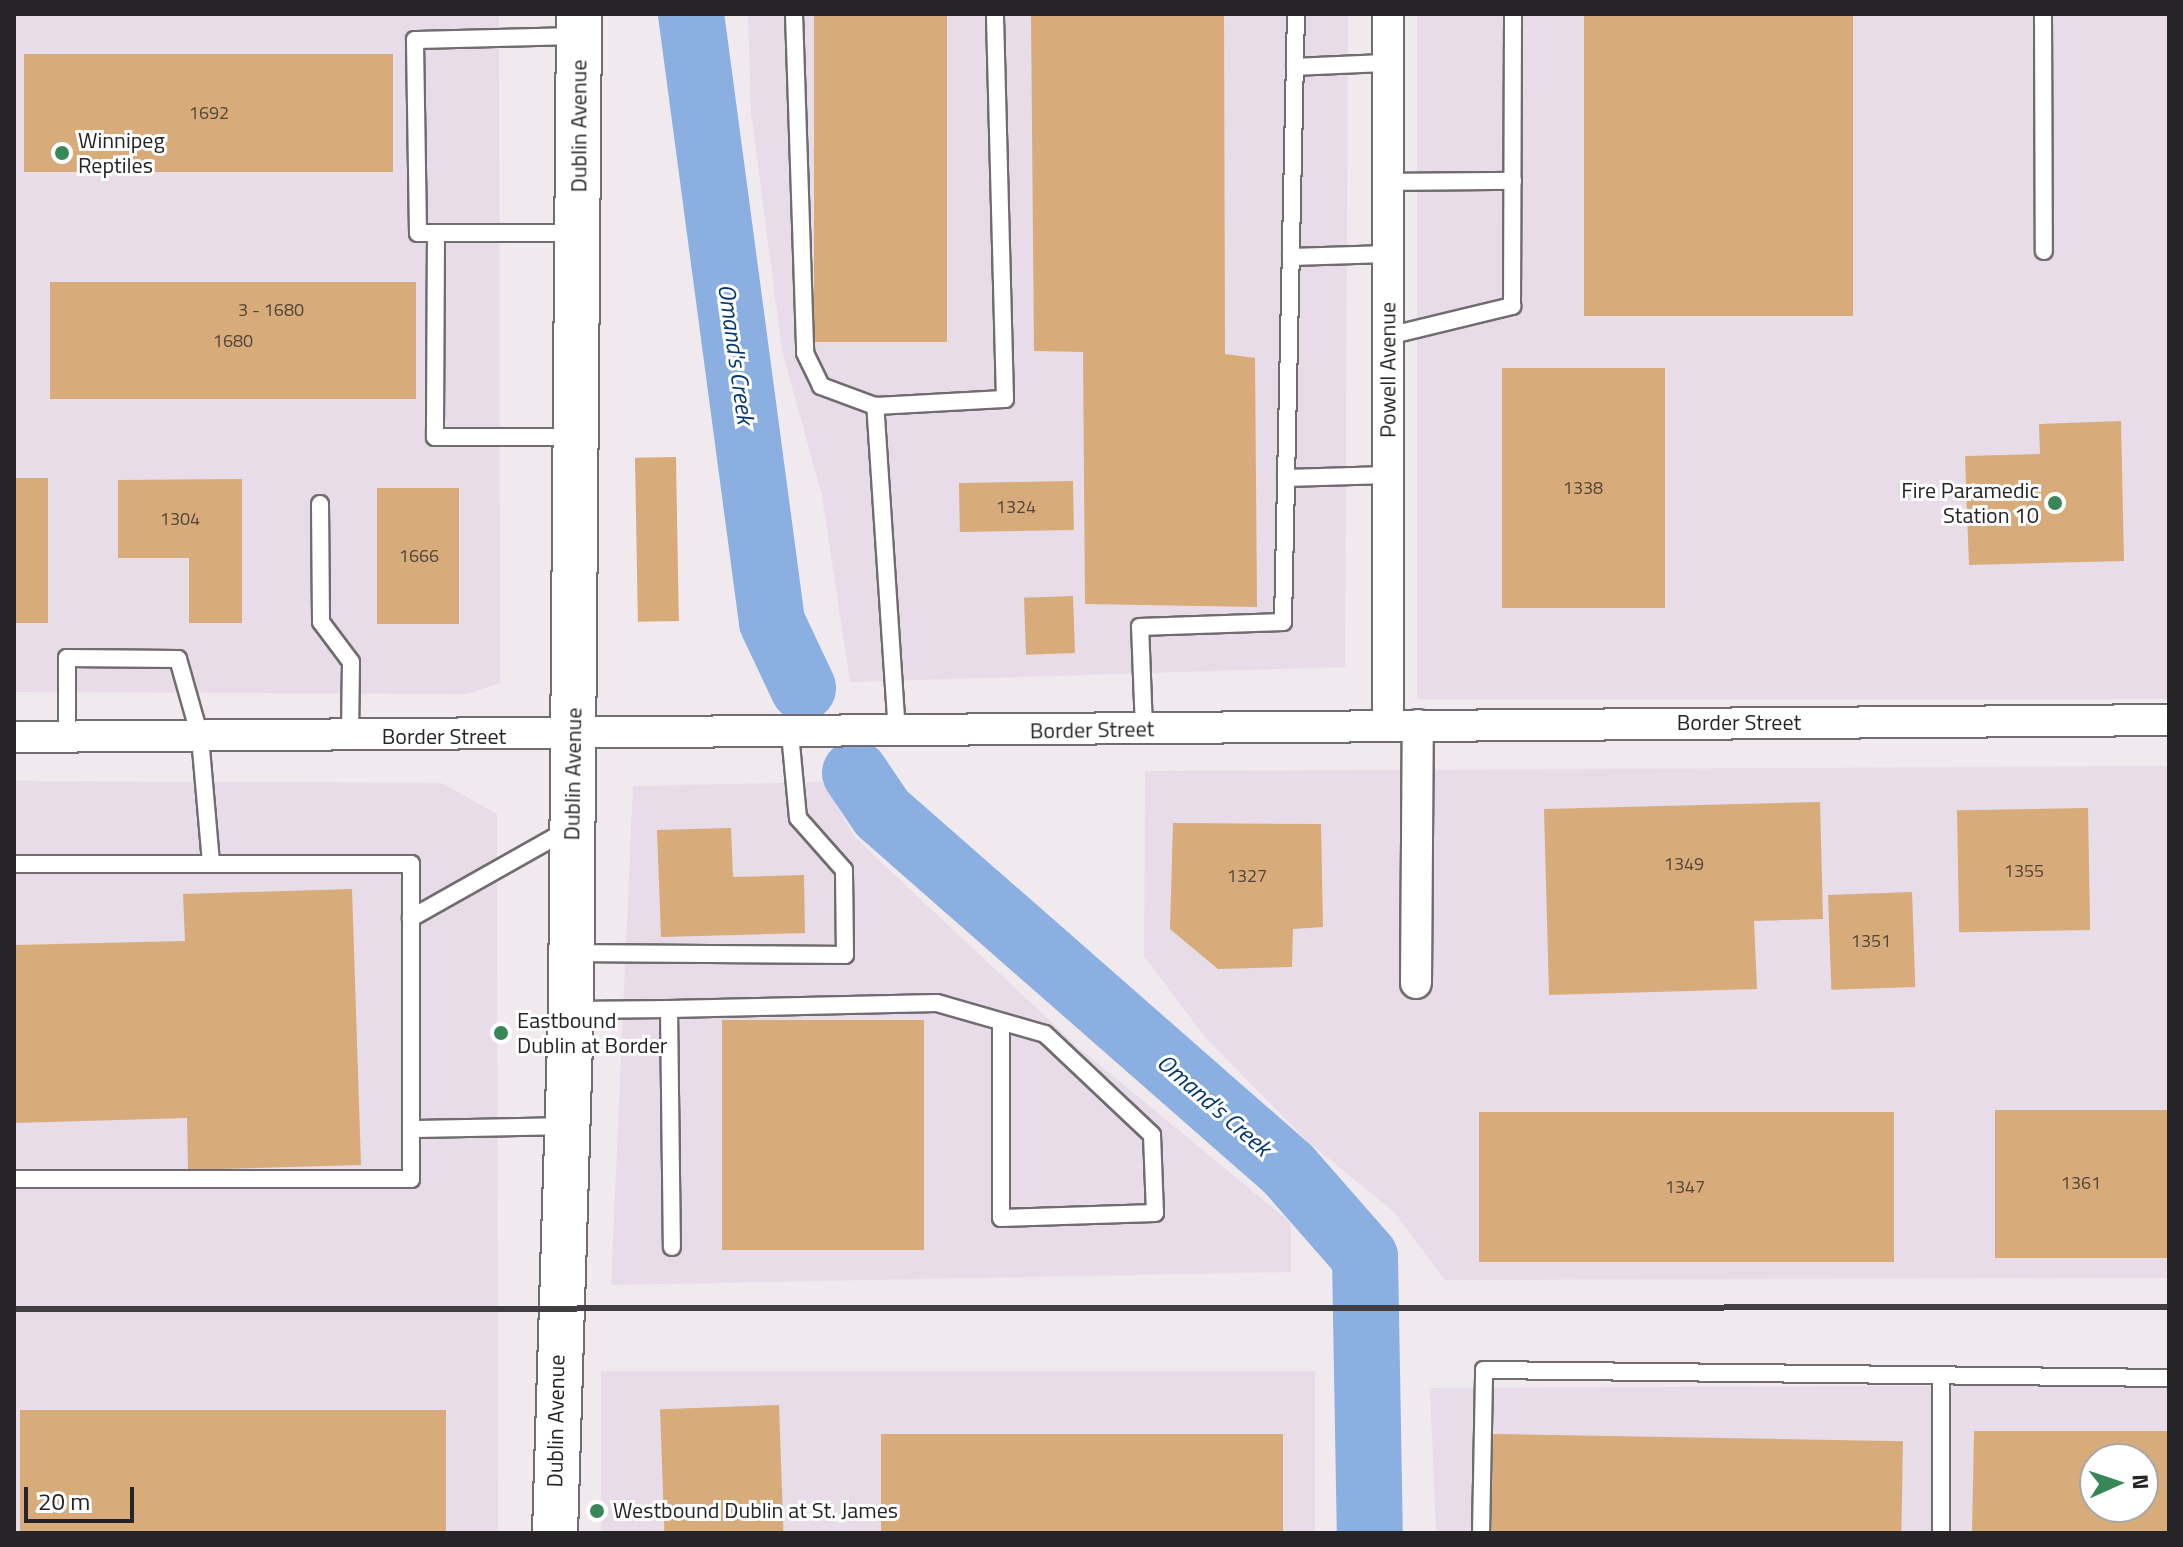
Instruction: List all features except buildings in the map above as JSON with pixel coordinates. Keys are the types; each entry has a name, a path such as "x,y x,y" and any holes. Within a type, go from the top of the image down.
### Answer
{"main road":[{"name":"Dublin Avenue","path":"555,1533 564,1126 571,1010 579,25"}],"street":[{"name":"Powell Avenue","path":"1388,14 1388,725"},
{"name":"Border Street","path":"14,737 573,736 1388,725 2169,720"},
{"path":"1416,983 1418,725"}],"lane":[{"path":"794,14 805,353 821,386 875,406 1005,399 995,14"},
{"path":"1144,729 1140,627 1283,622 1296,14"},
{"path":"1388,336 1512,306 1513,14"},
{"path":"2043,14 2044,251"},
{"path":"579,25 415,40 418,233 579,233"},
{"path":"1295,67 1388,63"},
{"path":"1388,182 1513,181"},
{"path":"436,233 435,437 577,437"},
{"path":"1291,257 1388,254"},
{"path":"875,406 897,733"},
{"path":"1286,478 1388,475"},
{"path":"320,504 321,622 351,662 350,737"},
{"path":"67,737 67,658 178,659 200,737 211,864"},
{"path":"571,953 845,955 844,870 798,818 790,734"},
{"path":"411,918 571,827"},
{"path":"14,864 411,864 411,1179 14,1179"},
{"path":"571,1010 937,1003 1045,1034 1152,1135 1155,1213 1001,1218 1001,1022"},
{"path":"669,1009 672,1247"},
{"path":"411,1129 564,1126"},
{"path":"1481,1533 1484,1370 1941,1379 2169,1378"},
{"path":"1941,1379 1941,1533"}],"shaded area":[{"path":"14,14 499,14 500,683 467,694 14,692"},
{"path":"748,14 1348,14 1345,667 850,682 822,496 782,350 751,112"},
{"path":"1417,14 2169,14 2169,699 1417,699"},
{"path":"2169,766 2169,1278 1445,1280 1393,1211 1307,1141 1205,1037 1144,956 1145,771"},
{"path":"14,781 441,783 497,814 498,1533 14,1533"},
{"path":"823,782 854,836 900,880 1079,1048 1291,1223 1291,1272 611,1285 633,786"},
{"path":"601,1371 1315,1371 1315,1533 601,1533"},
{"path":"2169,1385 2169,1533 1436,1533 1430,1388"}],"waterway":[{"name":"Omand's Creek","path":"691,14 772,622 803,688"},
{"name":"Omand's Creek","path":"855,773 882,813 1288,1169 1365,1257 1370,1533"}],"railway":[{"path":"14,1309 2169,1307"}],"place":[{"name":"Winnipeg Reptiles","path":"62,153"},
{"name":"Fire Paramedic Station 10","path":"2055,503"},
{"name":"Eastbound Dublin at Border","path":"501,1033"},
{"name":"Westbound Dublin at St. James","path":"597,1511"}]}
